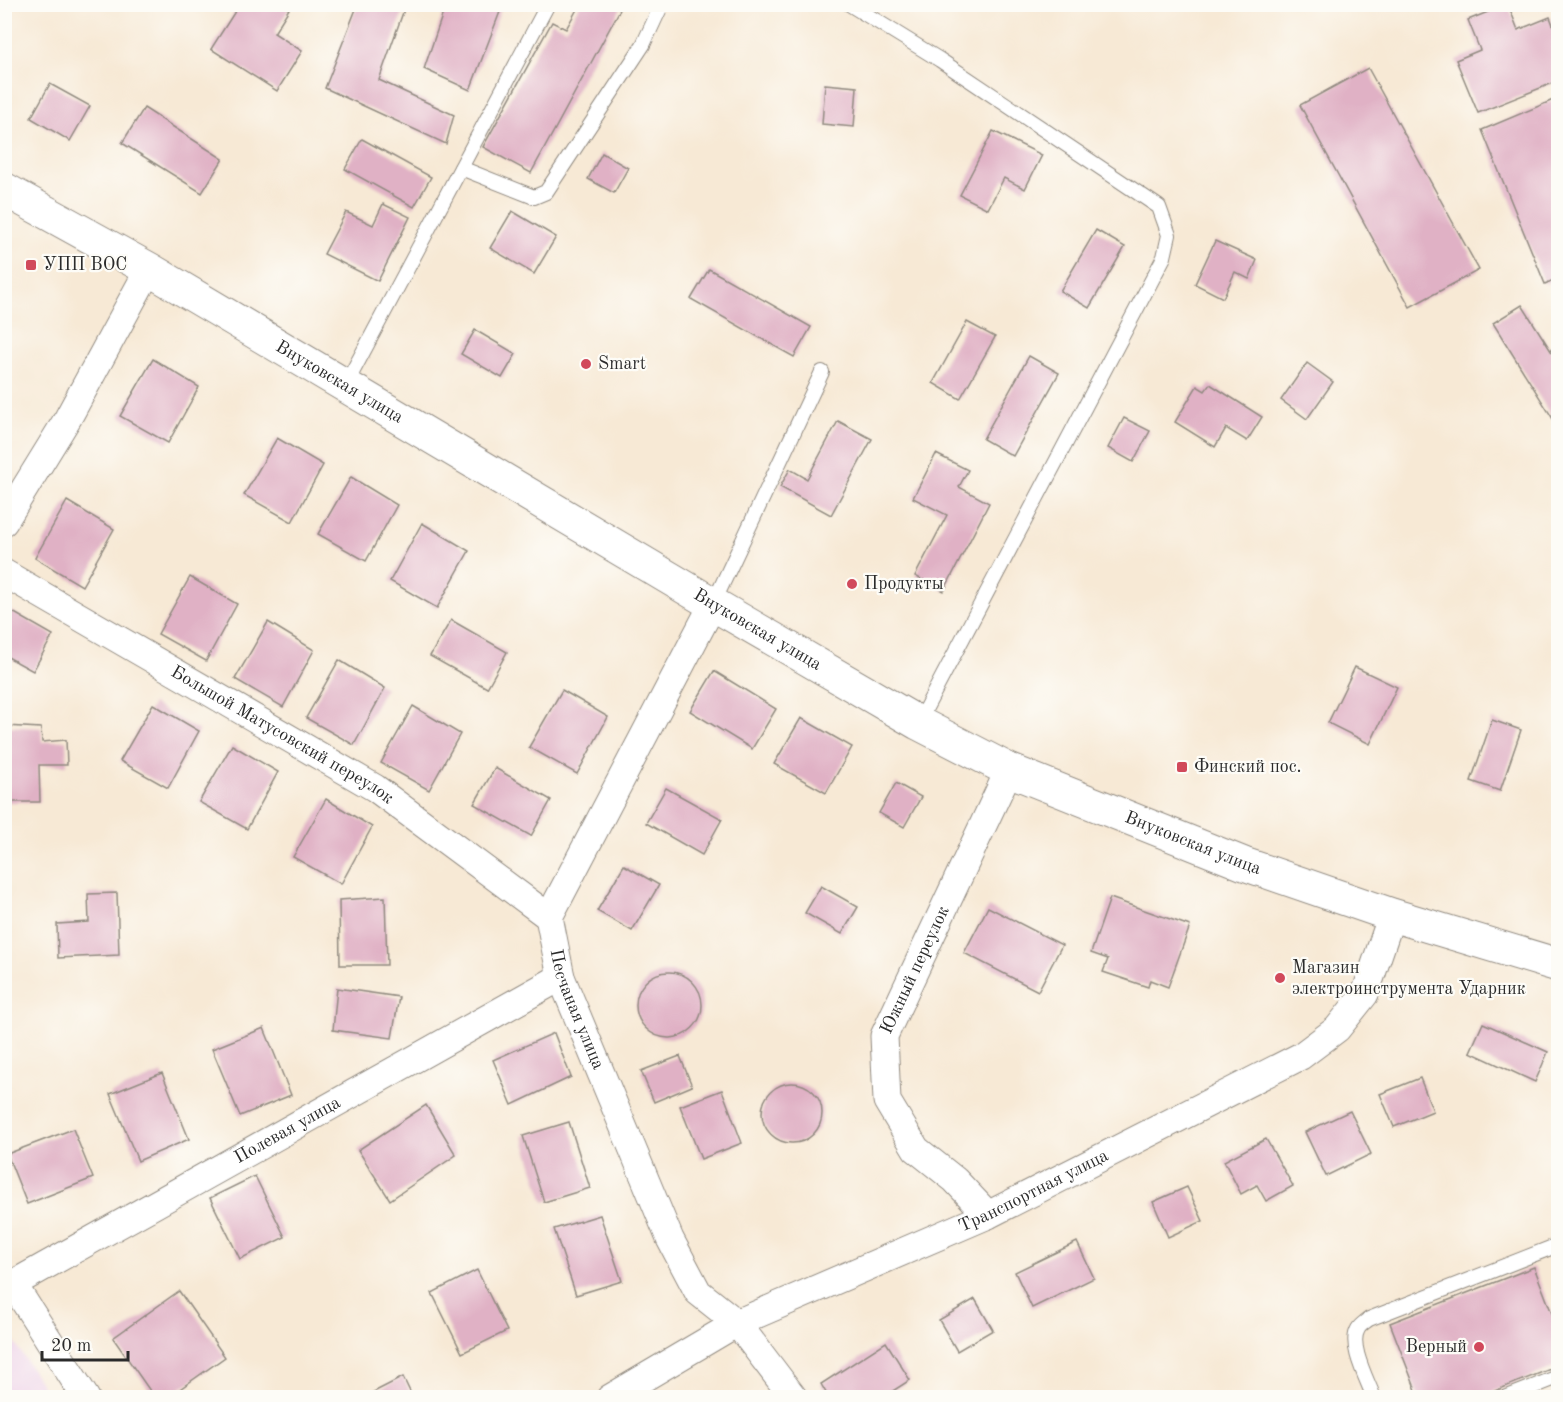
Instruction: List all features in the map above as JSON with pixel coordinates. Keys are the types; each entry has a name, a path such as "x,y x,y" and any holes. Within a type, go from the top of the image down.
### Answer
{"main road":[{"name":"Внуковская улица","path":"4,189 149,269 918,723 1009,770 1244,864 1392,915 1558,965"}],"street":[{"path":"4,522 68,418 149,269"},
{"name":"Большой Матусовский переулок","path":"4,573 375,788 549,917"},
{"path":"549,917 713,604"},
{"name":"Южный переулок","path":"988,1215 955,1180 916,1149 887,1101 884,1036 1009,770"},
{"name":"Транспортная улица","path":"610,1398 737,1323 988,1215 1301,1056 1337,1029 1365,994 1392,915"},
{"name":"Песчаная улица","path":"549,917 561,977 670,1239 698,1292 737,1323 794,1398"},
{"name":"Полевая улица","path":"86,1398 13,1284 561,977"}],"lane":[{"path":"345,386 548,4"},
{"path":"461,168 534,197 546,192 643,45 662,4"},
{"path":"849,4 940,60 1159,207 1169,235 1164,257 918,723"},
{"path":"713,604 822,372"},
{"path":"1374,1398 1356,1350 1355,1337 1359,1328 1369,1319 1558,1245"},
{"path":"1505,1398 1558,1377"}],"shaded area":[{"path":"5,1327 49,1397 5,1397"}],"building":[{"path":"358,4 406,4 379,80 454,115 446,144 325,88"},
{"path":"446,4 503,4 470,90 424,69"},
{"path":"580,4 623,4 531,173 483,147 552,22 566,29"},
{"path":"1508,4 1518,30 1550,17 1558,38 1558,81 1478,113 1456,60 1480,50 1468,20"},
{"path":"239,5 282,5 289,9 274,33 302,51 277,91 211,49"},
{"path":"1368,68 1479,270 1410,307 1300,105"},
{"path":"50,84 90,106 70,141 31,118"},
{"path":"825,84 857,87 854,127 822,124"},
{"path":"1558,98 1558,278 1545,284 1482,130"},
{"path":"144,108 223,159 202,193 122,143"},
{"path":"993,131 1042,155 1025,189 1004,178 988,209 960,195"},
{"path":"362,139 431,177 414,207 345,169"},
{"path":"602,153 628,168 614,193 588,179"},
{"path":"383,204 410,217 378,281 324,254 346,212 373,225"},
{"path":"512,211 556,237 534,274 490,248"},
{"path":"1096,230 1125,247 1089,308 1060,291"},
{"path":"1215,241 1257,260 1249,279 1235,272 1223,298 1195,284"},
{"path":"709,269 811,327 794,357 691,299"},
{"path":"1522,305 1558,362 1558,427 1493,323"},
{"path":"967,322 995,337 960,399 933,383"},
{"path":"475,330 516,354 502,378 461,354"},
{"path":"1029,356 1059,373 1013,456 983,439"},
{"path":"153,359 199,387 168,443 120,416"},
{"path":"1307,363 1333,382 1307,419 1281,400"},
{"path":"1210,384 1262,417 1247,441 1226,428 1215,447 1175,422 1197,386 1205,391"},
{"path":"1124,418 1150,431 1133,462 1108,448"},
{"path":"838,421 872,439 831,515 780,487 790,469 807,479"},
{"path":"277,438 323,465 292,522 244,495"},
{"path":"936,454 968,470 959,487 989,503 944,591 915,576 947,515 913,498"},
{"path":"351,477 397,505 366,561 318,534"},
{"path":"67,501 114,529 82,586 35,558"},
{"path":"422,523 469,551 437,608 390,581"},
{"path":"190,577 237,604 206,661 158,634"},
{"path":"4,607 53,635 33,671 4,655"},
{"path":"451,620 507,652 487,688 430,656"},
{"path":"268,622 314,650 283,707 235,679"},
{"path":"339,660 385,688 354,745 306,718"},
{"path":"1355,667 1397,687 1370,744 1328,723"},
{"path":"714,671 776,709 752,749 690,711"},
{"path":"562,690 608,717 577,774 529,747"},
{"path":"153,704 199,731 168,788 120,761"},
{"path":"413,706 460,734 429,790 381,763"},
{"path":"801,718 852,747 826,793 774,764"},
{"path":"1492,720 1521,730 1500,791 1471,781"},
{"path":"5,726 41,728 42,742 66,740 67,765 39,765 40,802 5,802"},
{"path":"232,745 278,772 247,829 199,802"},
{"path":"495,768 551,800 531,836 474,804"},
{"path":"896,783 921,797 904,827 879,813"},
{"path":"666,788 722,819 702,855 646,823"},
{"path":"326,799 372,827 341,884 293,857"},
{"path":"624,865 659,885 632,931 597,911"},
{"path":"821,886 858,907 842,934 805,913"},
{"path":"117,893 119,955 58,958 57,924 89,922 88,894"},
{"path":"385,897 387,965 340,965 339,900"},
{"path":"1110,898 1190,926 1168,987 1150,980 1148,987 1103,972 1108,959 1091,953"},
{"path":"988,907 1062,945 1038,991 964,953"},
{"path":"669,972 682,975 692,982 699,992 702,1005 699,1018 692,1028 682,1035 669,1038 656,1035 646,1028 639,1018 636,1005 639,992 646,982 656,975"},
{"path":"337,988 399,997 392,1038 333,1030"},
{"path":"1483,1023 1548,1052 1535,1082 1470,1052"},
{"path":"264,1028 291,1095 240,1116 212,1049"},
{"path":"554,1033 571,1077 512,1105 493,1060"},
{"path":"680,1056 692,1086 654,1102 641,1071"},
{"path":"162,1073 189,1139 138,1161 110,1094"},
{"path":"1420,1078 1433,1111 1394,1127 1380,1094"},
{"path":"792,1083 809,1088 817,1096 822,1113 817,1130 809,1138 792,1143 775,1138 767,1130 762,1113 767,1096 775,1088"},
{"path":"722,1090 742,1143 701,1159 680,1106"},
{"path":"426,1105 456,1155 390,1200 358,1150"},
{"path":"1350,1111 1371,1154 1326,1176 1305,1132"},
{"path":"569,1122 590,1188 544,1202 523,1136"},
{"path":"73,1129 93,1178 27,1204 7,1154"},
{"path":"1266,1139 1293,1186 1266,1201 1257,1185 1241,1194 1224,1161"},
{"path":"255,1176 285,1237 240,1259 210,1198"},
{"path":"1187,1187 1203,1221 1168,1237 1153,1202"},
{"path":"600,1215 622,1281 576,1295 554,1229"},
{"path":"1077,1242 1094,1278 1032,1308 1015,1272"},
{"name":"Верный","path":"1534,1267 1558,1329 1558,1366 1477,1398 1419,1398 1390,1323"},
{"path":"477,1270 507,1331 462,1353 432,1293"},
{"path":"179,1291 225,1357 167,1398 155,1398 113,1338"},
{"path":"975,1299 993,1330 957,1351 939,1320"},
{"path":"886,1342 910,1380 882,1398 829,1398 821,1384"},
{"path":"403,1377 413,1398 362,1398"}],"place":[{"name":"УПП ВОС","path":"31,265"},
{"name":"Smart","path":"586,364"},
{"name":"Продукты","path":"852,584"},
{"name":"Финский пос.","path":"1182,767"},
{"name":"Магазин электроинструмента Ударник","path":"1280,978"},
{"name":"Верный","path":"1479,1347"}]}
